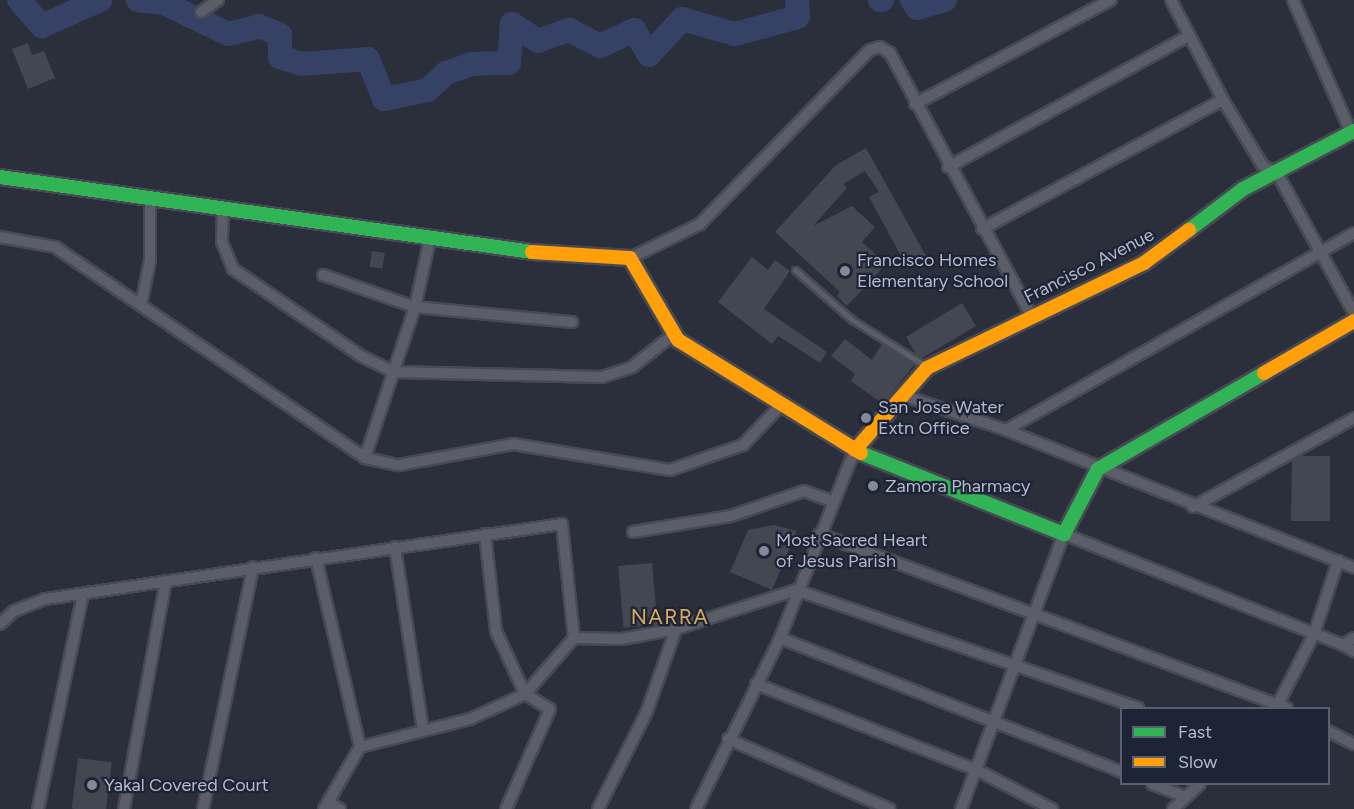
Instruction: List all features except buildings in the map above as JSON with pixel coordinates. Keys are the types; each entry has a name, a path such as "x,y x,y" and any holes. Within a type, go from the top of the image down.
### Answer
{"street":[{"path":"201,12 218,0"},
{"path":"915,104 1111,0"},
{"path":"1172,0 1188,36 1223,100 1263,166 1276,173 1354,313"},
{"path":"1293,0 1352,132"},
{"path":"948,167 1188,36"},
{"path":"0,177 430,238 630,258 700,224 870,50 880,47 890,53 948,167 1031,315"},
{"path":"982,228 1223,100"},
{"name":"Francisco Avenue","path":"855,450 905,396 927,368 1031,315 1144,263 1243,189 1352,132"},
{"path":"141,305 150,260 150,200"},
{"path":"223,210 222,242 233,270 361,356 394,372 602,377 632,367 674,334"},
{"path":"1006,430 1354,233"},
{"path":"0,237 55,247 365,458 399,465 513,444 670,470 743,445 783,403"},
{"path":"365,458 415,307 430,238"},
{"path":"630,258 674,334 855,450 1354,651"},
{"path":"323,275 415,307 572,322"},
{"path":"961,809 1064,534 1098,468 1354,321"},
{"path":"905,396 1006,430 1193,507 1354,568"},
{"path":"1193,507 1354,418"},
{"path":"696,809 780,638 796,590 855,450"},
{"path":"633,532 731,516 804,491 832,501"},
{"path":"0,624 14,611 45,599 253,567 562,524 574,638 525,694 470,719 360,747"},
{"path":"485,534 496,631 525,694 550,709 506,809"},
{"path":"819,534 1035,612 1281,707 1314,634 1338,561"},
{"path":"395,547 423,730"},
{"path":"316,558 360,747 326,806 340,809"},
{"path":"204,809 253,567"},
{"path":"124,809 166,581"},
{"path":"574,638 622,639 676,630 796,590 1135,707"},
{"path":"38,809 83,594"},
{"path":"598,809 647,711 676,630"},
{"path":"780,638 1120,771"},
{"path":"1343,645 1354,638"},
{"path":"756,684 977,770 1052,809"},
{"path":"1330,732 1354,744"},
{"path":"729,739 868,805 890,809"},
{"path":"1157,785 1186,797"},
{"path":"1173,809 1198,785"}],"lane":[{"path":"795,270 851,319 927,368"}],"waterway":[{"path":"19,0 42,26 100,0"},
{"path":"138,0 164,3 228,34 259,26 280,35 280,57 302,64 368,59 384,99 428,90 446,73 472,64 509,63 512,24 538,41 569,30 600,46 634,30 649,55 682,19 735,34 798,17 797,0"},
{"path":"912,0 917,8 945,0"}],"traffic: fast":[{"path":"1189,230 1243,189 1354,131"},
{"path":"0,177 532,252"},
{"path":"861,453 1064,534 1098,469 1264,373"}],"traffic: slow":[{"path":"855,450 927,368 1144,263 1189,230"},
{"path":"532,252 630,258 678,340 861,453"},
{"path":"1264,373 1354,321"}],"place":[{"name":"Francisco Homes Elementary School","path":"845,271"},
{"name":"San Jose Water Extn Office","path":"866,418"},
{"name":"Zamora Pharmacy","path":"873,486"},
{"name":"Most Sacred Heart of Jesus Parish","path":"764,551"},
{"name":"Yakal Covered Court","path":"92,785"}],"district":[{"name":"NARRA","path":"670,617"}]}
